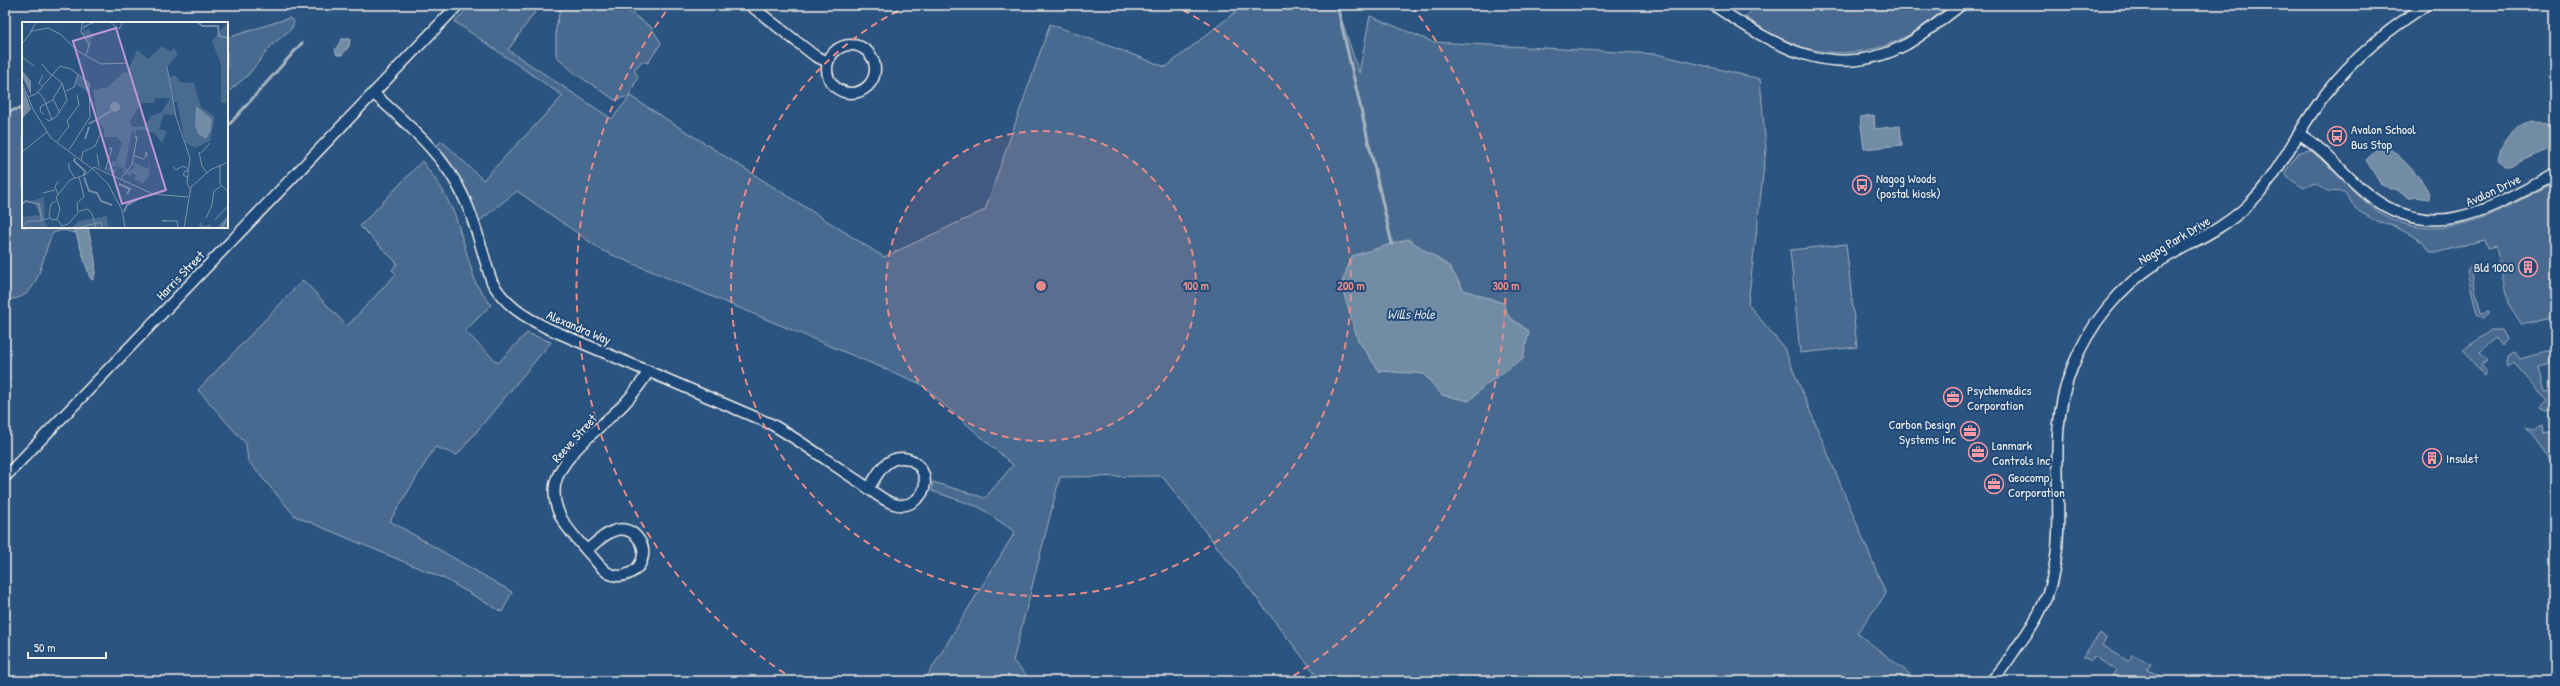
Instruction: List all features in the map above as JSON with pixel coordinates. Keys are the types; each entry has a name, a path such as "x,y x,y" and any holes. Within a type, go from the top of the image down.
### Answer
{"street":[{"name":"Harris Street","path":"5,477 458,5"},
{"path":"750,5 811,53 828,62"},
{"path":"1713,5 1776,44 1801,54 1840,61 1866,58 1893,50 1921,35 1962,5"},
{"name":"Nagog Park Drive","path":"1991,681 2001,672 2037,619 2052,582 2057,545 2056,449 2058,420 2068,379 2085,340 2102,314 2134,280 2157,263 2220,228 2255,199 2272,178 2320,100 2344,72 2387,32 2426,5"},
{"path":"851,45 861,47 872,57 875,66 874,76 869,86 860,92 844,92 835,87 829,78 828,62 834,53 842,47 851,45"},
{"name":"Alexandra Way","path":"373,93 422,138 449,171 468,206 492,282 507,304 517,312 547,328 771,424 893,504 908,504 917,499 923,490 924,475 916,462 906,458 896,458 883,466 869,488"},
{"name":"Avalon Drive","path":"2299,134 2320,148 2370,196 2390,209 2415,217 2447,220 2478,213 2555,174"},
{"name":"Reeve Street","path":"587,550 610,532 624,530 633,534 640,541 643,556 636,570 627,575 617,576 603,569 565,525 557,510 555,486 557,478 570,458 624,403 649,371"}],"shaded area":[{"path":"471,5 540,5 508,50 612,119 630,96 884,257 985,210 1050,24 1166,67 1244,5 1337,5 1359,73 1370,16 1433,42 1656,54 1760,79 1766,149 1748,304 1784,348 1886,594 1857,633 1919,681 1321,681 1162,476 1060,477 1013,661 1032,681 924,681 1015,532 979,507 932,491 933,482 985,498 1013,465 921,384 603,251 517,191 477,223 448,163 436,146 442,141 483,180 563,96 455,22"},
{"path":"561,5 620,5 651,27 661,43 648,63 642,61 634,70 638,77 629,96 615,100 576,74 556,56 556,28"},
{"path":"1758,5 1950,5 1911,34 1890,44 1843,53 1812,50 1781,39 1772,34 1745,17"},
{"path":"289,18 294,21 292,28 271,46 248,75 228,92 228,38"},
{"path":"22,108 22,228 74,228 75,233 63,230 53,233 33,286 26,293 17,298 5,299 5,112"},
{"path":"2310,150 2372,207 2395,221 2419,227 2442,227 2466,223 2512,205 2555,182 2555,317 2522,325 2508,303 2496,247 2487,249 2484,240 2439,252 2431,252 2422,242 2409,234 2390,224 2379,223 2357,210 2344,192 2327,191 2315,183 2304,188 2288,178 2285,172 2299,152"},
{"path":"422,161 441,187 455,215 476,284 491,305 465,331 498,363 527,333 551,342 457,455 435,447 390,521 512,592 502,612 445,579 295,516 248,461 246,444 198,390 303,280 347,326 396,274 392,270 397,263 360,226"},
{"path":"1846,244 1857,347 1800,353 1790,250"},
{"path":"2475,265 2479,269 2471,271 2481,313 2489,311 2484,318 2477,314 2467,271 2470,266"},
{"path":"2491,330 2501,330 2506,339 2502,346 2496,338 2480,352 2488,361 2481,365 2486,371 2484,376 2463,350"},
{"path":"2555,350 2553,358 2549,360 2550,364 2539,367 2545,392 2555,390 2554,411 2546,413 2541,409 2547,401 2514,363 2507,367 2506,362 2508,355 2515,351 2520,359"},
{"path":"2525,426 2533,430 2542,426 2543,435 2555,433 2555,466"},
{"path":"2100,633 2106,638 2102,645 2128,661 2132,654 2151,664 2147,670 2172,681 2139,681 2131,678 2130,681 2123,681 2112,676 2116,670 2094,656 2091,661 2083,657"}],"water":[{"path":"342,39 350,39 349,46 342,55 337,55 335,50"},
{"path":"1874,115 1875,129 1900,126 1902,145 1864,149 1860,117"},
{"path":"2532,122 2555,123 2555,147 2510,166 2504,166 2498,159 2505,140 2514,130"},
{"path":"2386,146 2398,155 2413,170 2425,186 2429,194 2429,199 2415,197 2409,199 2396,189 2390,189 2380,183 2366,160 2378,149"},
{"path":"74,228 88,228 95,261 95,274 93,280 90,278"},
{"name":"Wills Hole","path":"1408,239 1449,266 1464,290 1503,303 1509,317 1529,331 1523,358 1484,386 1469,401 1442,395 1424,374 1379,371 1358,340 1341,285 1352,256"}],"waterway":[{"path":"1337,5 1392,244"},
{"path":"228,126 302,43"},
{"path":"5,112 22,108"}],"place":[{"name":"Avalon School Bus Stop","path":"2337,136"},
{"name":"Nagog Woods (postal kiosk)","path":"1862,185"},
{"name":"Bld 1000","path":"2528,267"},
{"name":"Psychemedics Corporation","path":"1953,397"},
{"name":"Carbon Design Systems Inc","path":"1970,431"},
{"name":"Lanmark Controls Inc","path":"1978,452"},
{"name":"Insulet","path":"2432,458"},
{"name":"Geocomp Corporation","path":"1994,484"}]}
